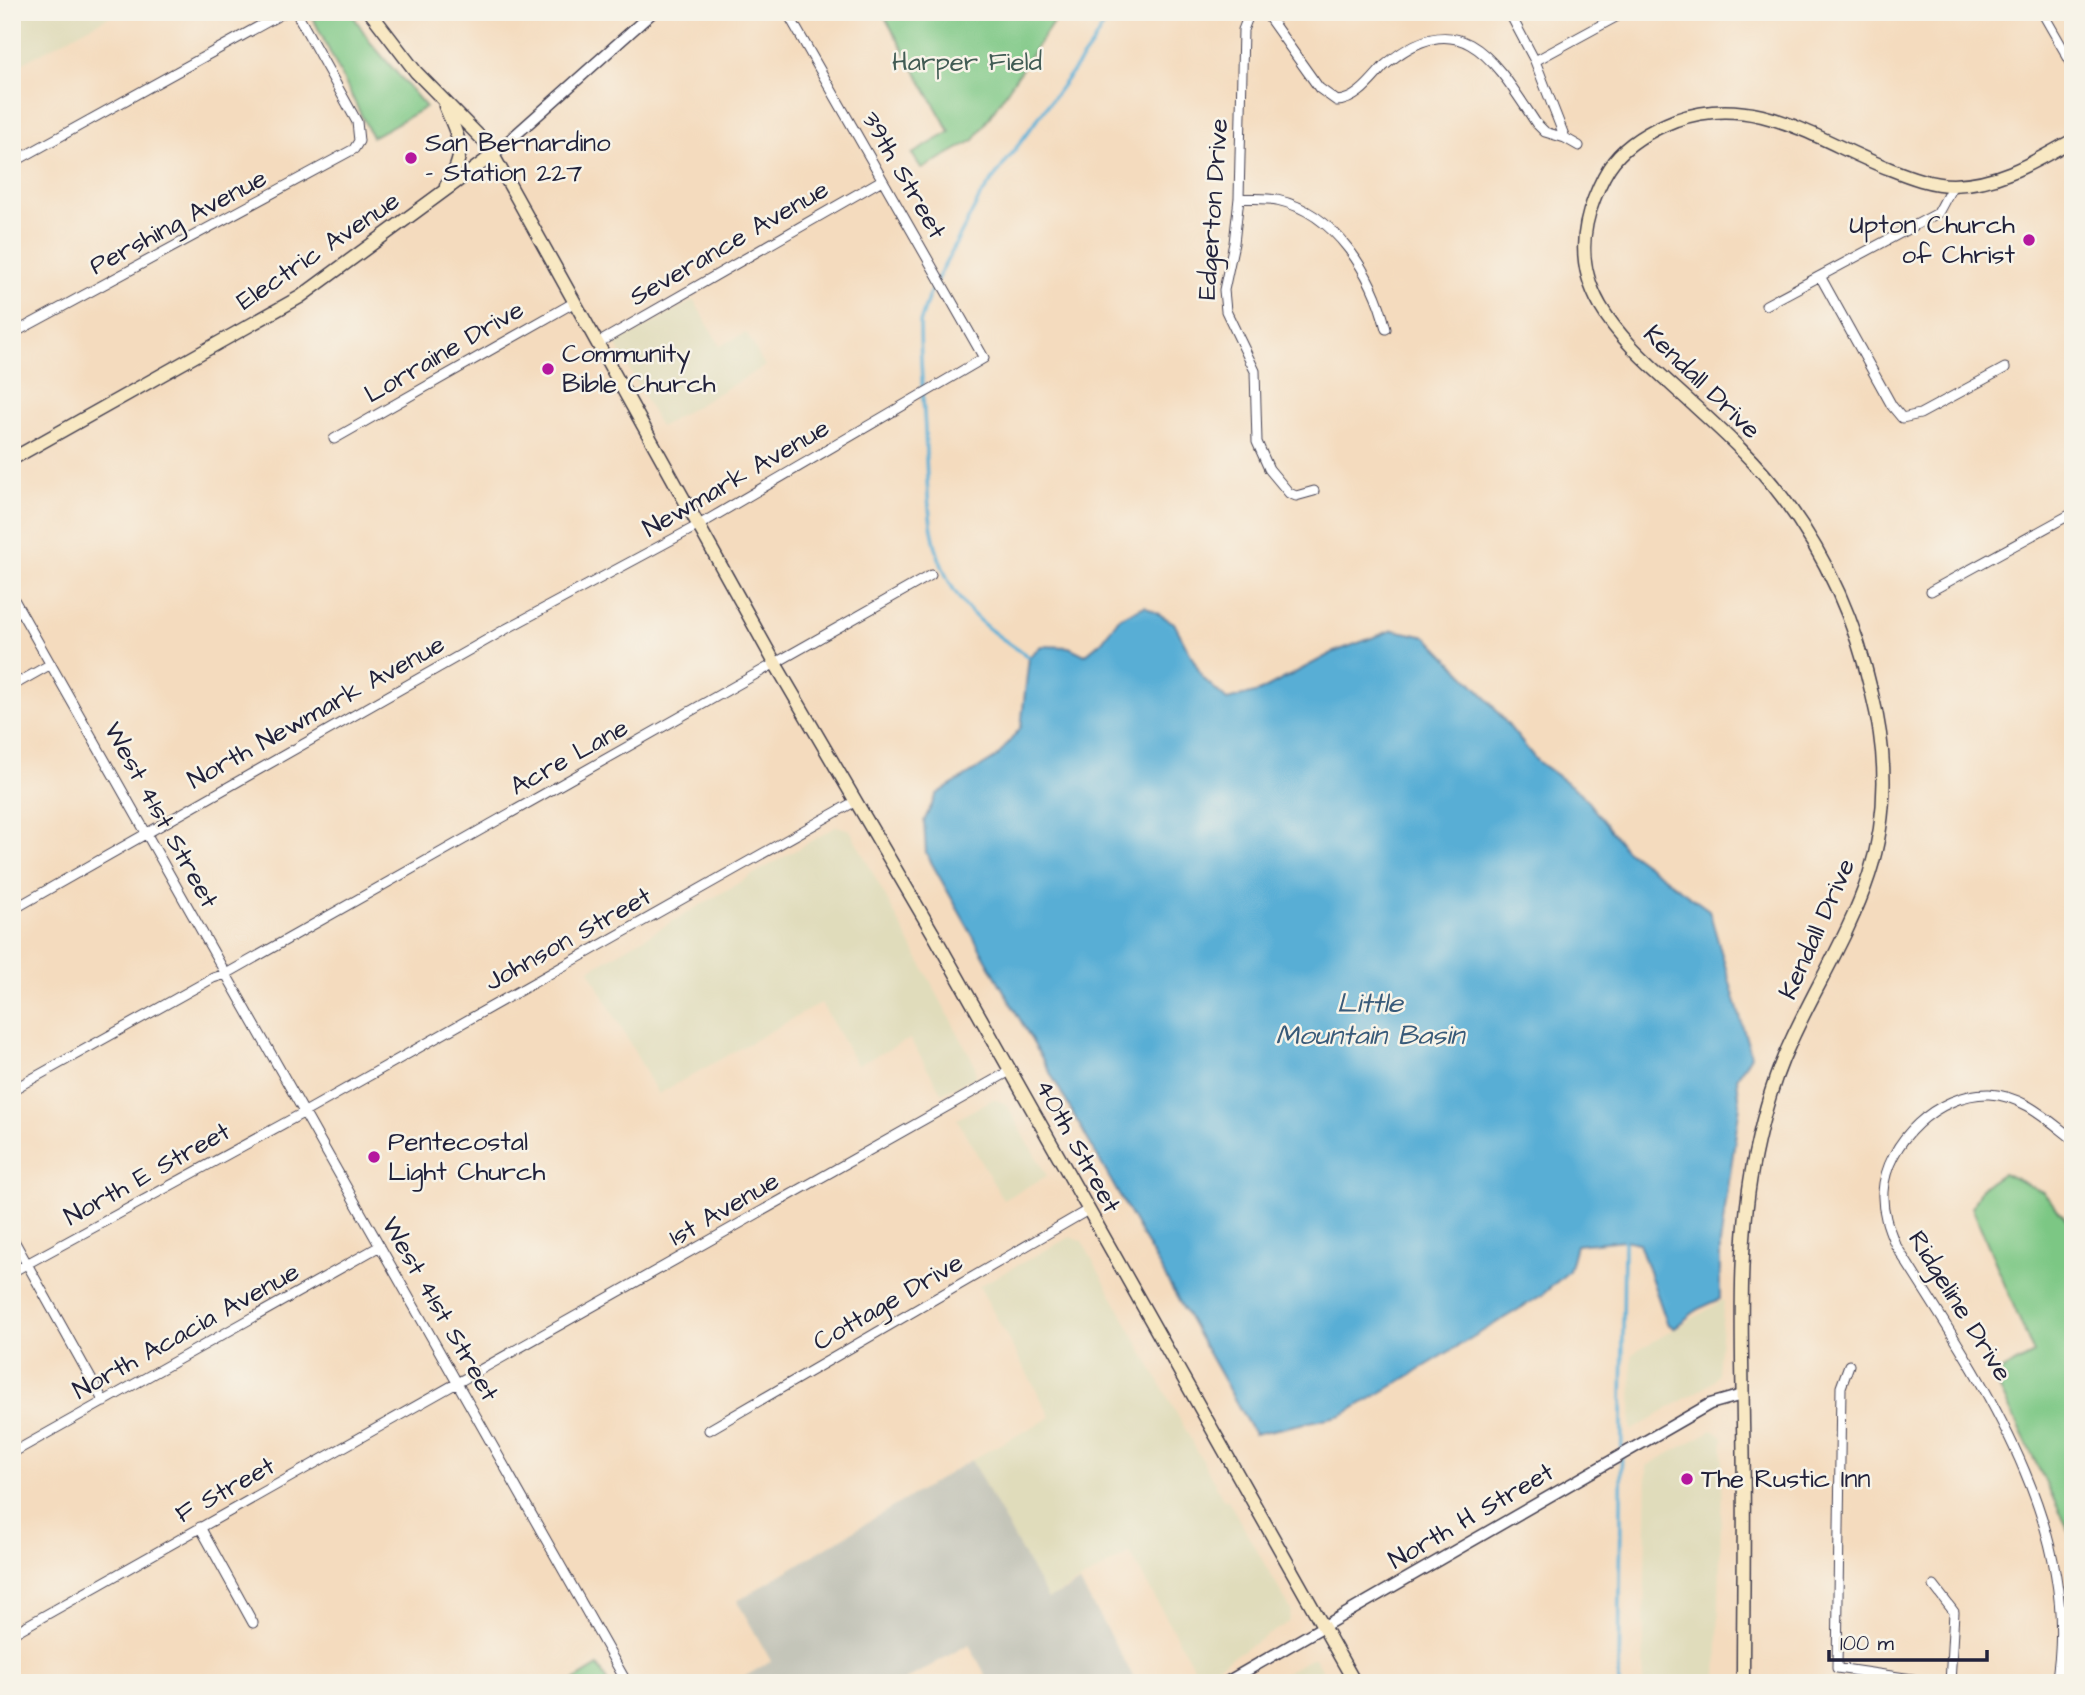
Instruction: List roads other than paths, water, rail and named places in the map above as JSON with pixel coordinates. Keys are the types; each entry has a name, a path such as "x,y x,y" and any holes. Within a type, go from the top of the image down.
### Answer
{"main road":[{"name":"40th Street","path":"370,12 416,72 483,140 493,155 776,665 1010,1071 1355,1683"},
{"path":"441,97 462,152 459,166 441,195"},
{"name":"Kendall Drive","path":"1743,1683 1742,1395 1746,1217 1755,1155 1788,1047 1869,877 1883,810 1882,747 1877,712 1859,645 1845,606 1815,547 1784,499 1742,450 1627,343 1608,321 1588,278 1583,235 1598,190 1616,158 1650,132 1700,113 1749,112 1788,121 1878,165 1918,180 1953,185 2001,177 2024,168 2073,140"},
{"name":"Electric Avenue","path":"12,459 300,297 493,155"}],"street":[{"path":"12,163 285,12"},
{"name":"Pershing Avenue","path":"12,334 346,155 359,141 357,122 296,12"},
{"name":"Electric Avenue","path":"493,155 653,12"},
{"name":"39th Street","path":"787,12 984,358"},
{"name":"Edgerton Drive","path":"1250,12 1243,30 1241,51 1239,198 1224,301 1230,323 1255,371 1257,442 1269,469 1282,488 1296,496 1314,491"},
{"path":"1265,12 1319,88 1337,101 1361,90 1412,42 1440,32 1466,34 1483,46 1536,123 1545,132 1565,138 1578,146"},
{"path":"1508,12 1535,61 1565,138"},
{"path":"1535,61 1625,12"},
{"path":"2042,12 2073,66"},
{"name":"Severance Avenue","path":"598,343 882,180"},
{"path":"1766,305 1938,213 1953,185"},
{"path":"1239,198 1276,200 1291,205 1313,215 1330,230 1356,258 1380,306 1386,329"},
{"path":"1819,276 1892,406 1902,418 1920,414 2005,368"},
{"name":"Lorraine Drive","path":"334,439 575,302"},
{"name":"Newmark Avenue","path":"506,629 699,525 984,358"},
{"path":"1931,591 2073,513"},
{"name":"Acre Lane","path":"12,1090 213,978 226,974 776,665 930,575"},
{"name":"West 41st Street","path":"12,596 627,1683"},
{"name":"North Newmark Avenue","path":"12,910 506,629"},
{"path":"12,686 51,664"},
{"name":"Johnson Street","path":"303,1113 854,802"},
{"name":"1st Avenue","path":"458,1383 1010,1071"},
{"name":"Ridgeline Drive","path":"2056,1683 2062,1658 2063,1602 2054,1547 2037,1485 2007,1422 1895,1244 1885,1218 1883,1191 1899,1146 1920,1122 1944,1106 1965,1099 1988,1094 2031,1106 2073,1139"},
{"name":"North E Street","path":"12,1272 303,1113"},
{"name":"Cottage Drive","path":"709,1430 1088,1210"},
{"path":"12,1237 104,1402"},
{"name":"North Acacia Avenue","path":"12,1453 380,1246"},
{"path":"1849,1365 1841,1387 1837,1668 1939,1683"},
{"name":"F Street","path":"12,1634 458,1383"},
{"name":"North H Street","path":"1225,1683 1710,1404 1742,1395"},
{"path":"200,1527 253,1623"},
{"path":"1934,1586 1954,1612 1950,1683"}],"water":[{"name":"Little Mountain Basin","path":"1145,606 1174,623 1203,678 1227,700 1259,692 1334,652 1393,630 1427,637 1483,694 1537,761 1581,793 1626,850 1709,910 1751,1055 1737,1078 1740,1105 1720,1244 1720,1299 1698,1309 1674,1328 1667,1323 1639,1243 1624,1240 1576,1245 1569,1271 1542,1295 1391,1387 1342,1415 1254,1434 926,853 924,821 937,794 997,757 1021,727 1029,657 1041,646 1069,647 1085,655 1102,641 1120,617"}],"waterway":[{"path":"1029,657 992,631 967,608 948,580 940,560 928,496 920,323 929,295 980,197 1092,45 1111,12"},
{"path":"1619,1683 1624,1240"}],"place":[{"name":"San Bernardino - Station 227","path":"411,158"},
{"name":"Upton Church of Christ","path":"2029,240"},
{"name":"Community Bible Church","path":"548,369"},
{"name":"Pentecostal Light Church","path":"374,1157"},
{"name":"The Rustic Inn","path":"1687,1479"}],"park label":[{"name":"Harper Field","path":"967,62"}]}
